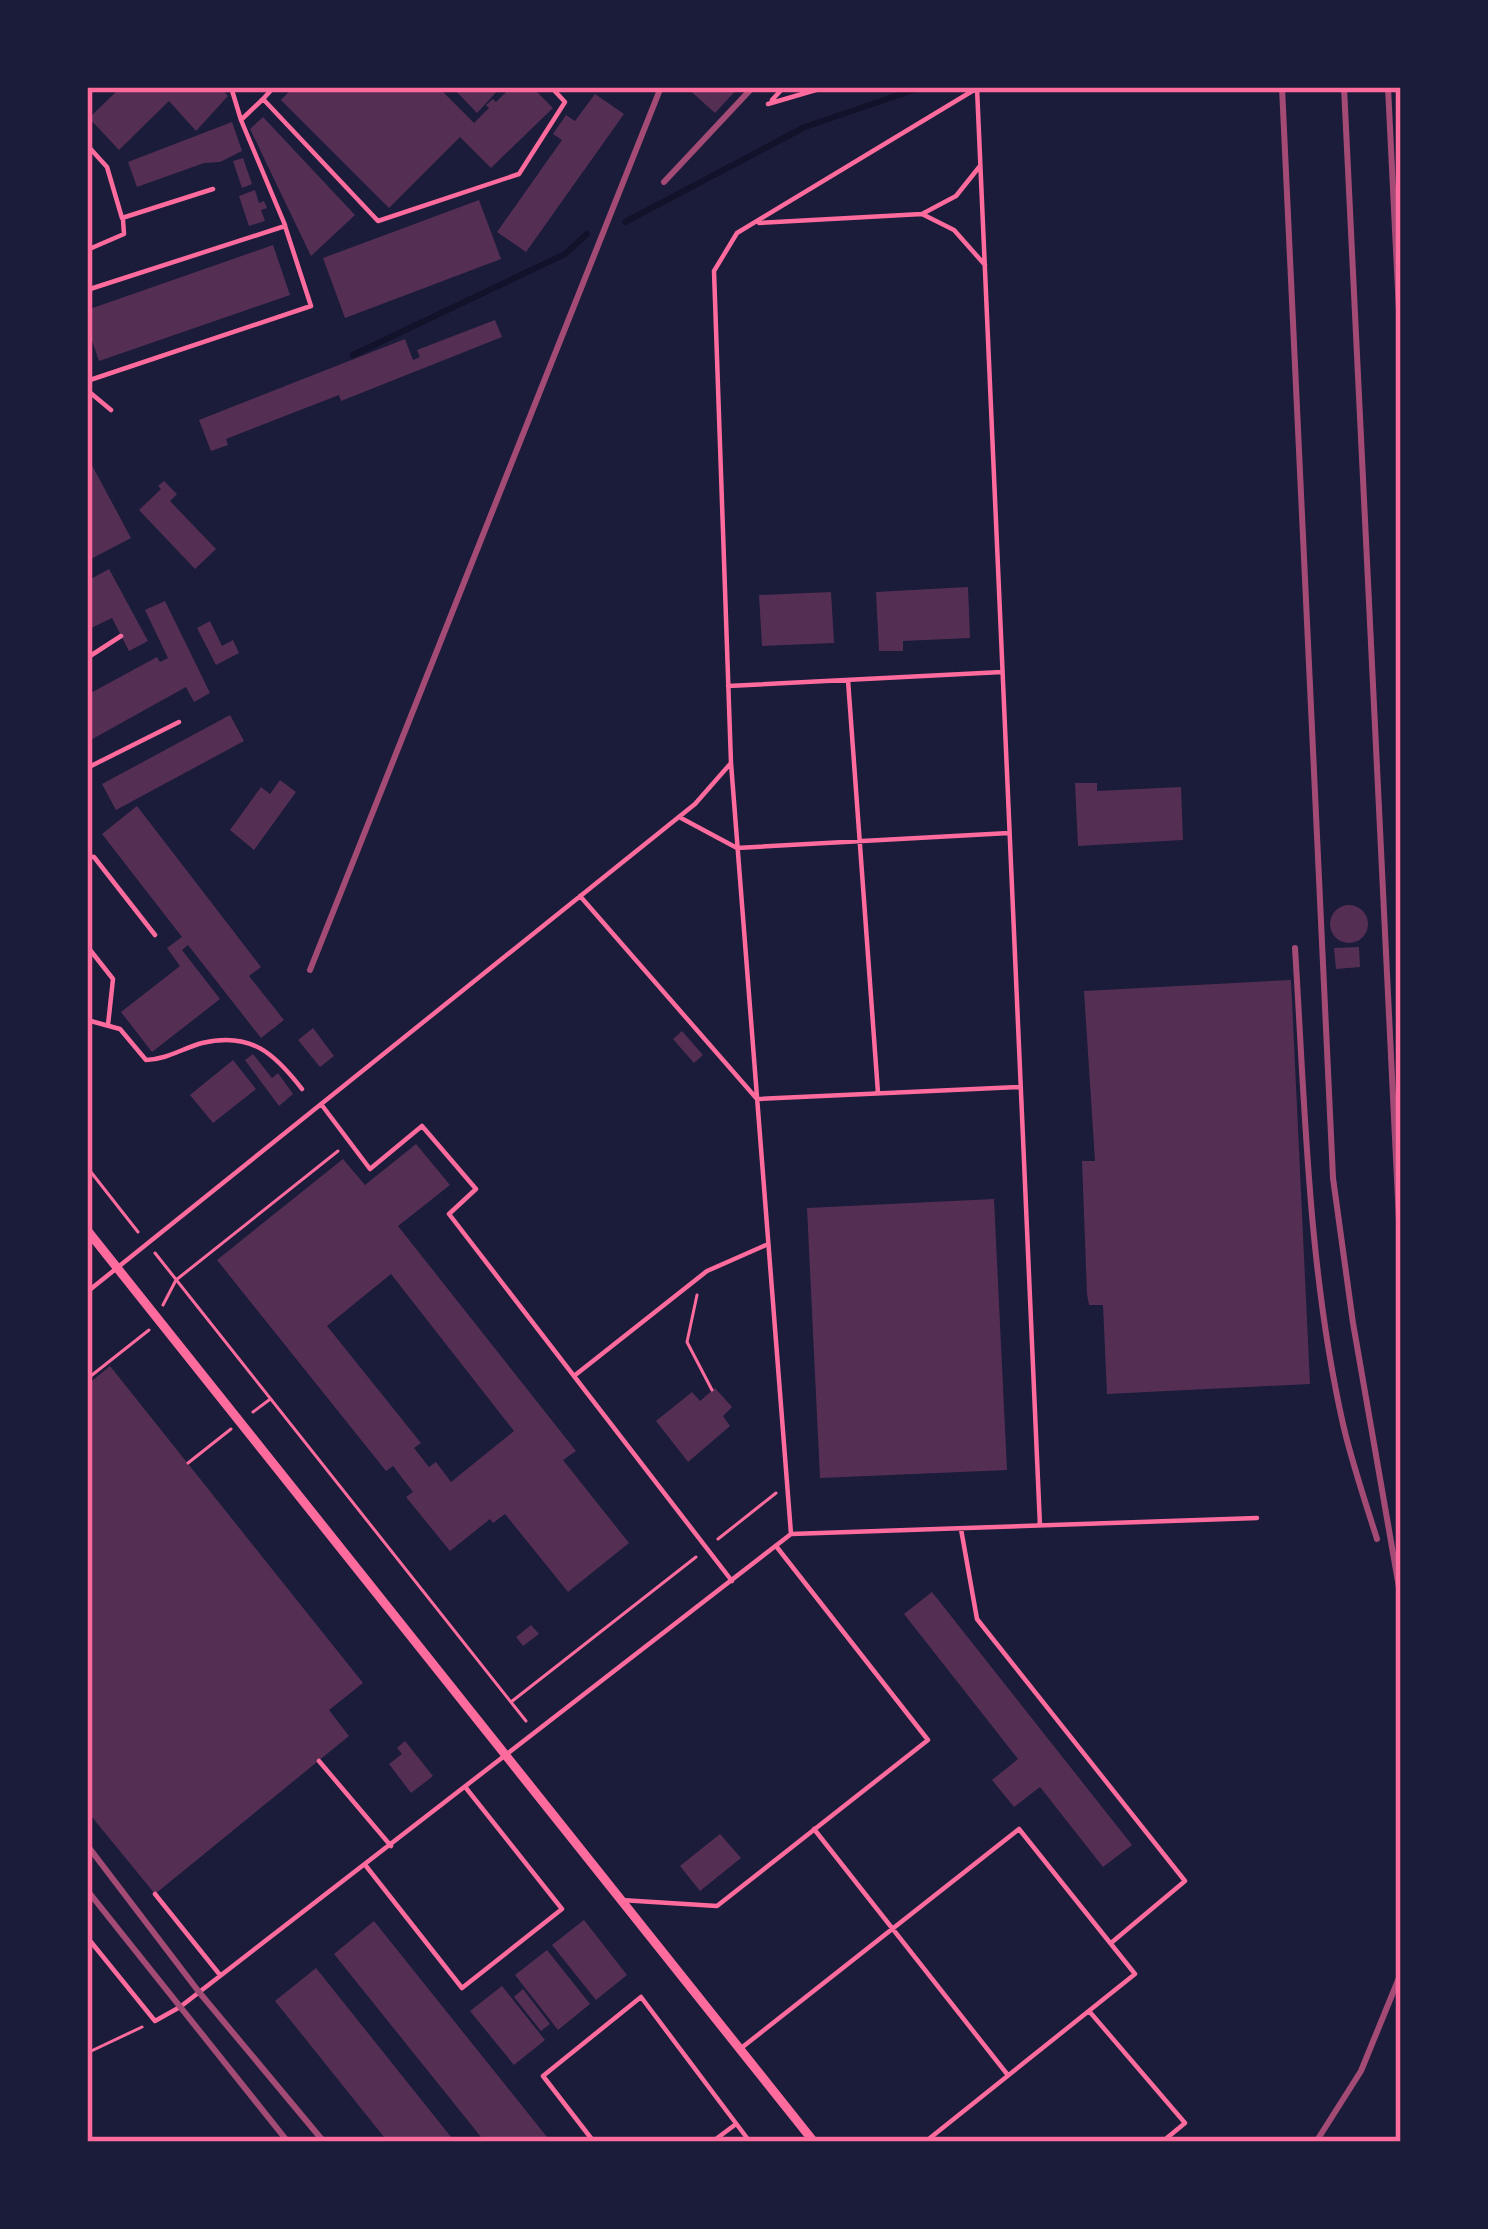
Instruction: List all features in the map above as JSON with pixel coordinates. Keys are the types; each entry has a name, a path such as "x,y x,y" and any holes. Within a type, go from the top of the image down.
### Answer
{"street":[{"path":"87,1230 814,2142"}],"lane":[{"path":"111,410 87,386 311,306 231,87"},
{"path":"241,120 274,87"},
{"path":"263,99 378,221 519,174 565,102 551,87"},
{"path":"784,87 768,104 826,87"},
{"path":"791,1534 731,763 714,271 737,233 978,88 1040,1526"},
{"path":"87,145 106,166 124,233 87,250"},
{"path":"753,224 922,214 956,196 980,166"},
{"path":"122,218 214,189"},
{"path":"922,214 954,230 985,266"},
{"path":"87,290 285,226"},
{"path":"87,658 121,636"},
{"path":"728,686 1002,672"},
{"path":"848,680 878,1094"},
{"path":"87,768 179,722"},
{"path":"87,1292 679,817 731,763"},
{"path":"679,817 737,848 1009,833"},
{"path":"87,856 94,857 154,935"},
{"path":"580,896 757,1099"},
{"path":"87,946 113,979 108,1025"},
{"path":"87,1020 120,1029 146,1060 167,1059 204,1043 254,1043 275,1054 302,1089"},
{"path":"757,1099 1020,1087"},
{"path":"321,1104 370,1169 422,1126 476,1190 449,1214 732,1581"},
{"path":"574,1376 701,1275 768,1244"},
{"path":"87,1937 155,2021 365,1866 791,1534 1257,1518"},
{"path":"961,1529 977,1619 1185,1881 1110,1943"},
{"path":"621,1900 716,1906 928,1740 776,1546"},
{"path":"319,1761 391,1846"},
{"path":"365,1866 462,1988 562,1909 466,1788"},
{"path":"814,1829 1008,2075"},
{"path":"740,2049 1019,1829 1135,1974 925,2142"},
{"path":"155,1894 220,1976"},
{"path":"594,2142 543,2076 640,1997 750,2142"},
{"path":"1089,2011 1185,2123 1162,2142"},
{"path":"712,2142 736,2123"}],"path":[{"path":"87,1379 148,1333 176,1280 349,1142"},
{"path":"87,1167 536,1734"},
{"path":"701,1275 687,1342 712,1390"},
{"path":"511,1702 787,1485"},
{"path":"87,2053 155,2021"}],"building":[{"path":"121,87 220,87 228,96 196,131 169,101 119,150 89,118"},
{"path":"293,87 438,87 474,123 489,108 486,105 511,87 532,87 553,108 491,168 460,137 389,208 281,100"},
{"path":"501,87 477,113 455,90"},
{"path":"686,87 739,87 715,113"},
{"path":"595,94 624,114 526,252 497,232 562,140 553,134 566,115 575,121"},
{"path":"263,117 355,215 311,256 250,129"},
{"path":"232,122 242,151 137,187 128,162"},
{"path":"243,158 252,184 242,188 233,161"},
{"path":"255,190 259,203 264,201 267,208 261,210 265,221 249,226 239,196"},
{"path":"479,200 501,259 345,318 323,258"},
{"path":"273,245 290,295 99,361 87,326 87,310"},
{"path":"495,320 502,337 341,401 339,395 226,439 228,445 211,451 199,420 405,339 413,360 420,357 417,350"},
{"path":"87,456 131,538 87,561"},
{"path":"164,481 177,494 170,501 216,549 195,569 139,510"},
{"path":"109,569 148,641 129,651 112,618 87,630 87,581"},
{"path":"968,587 970,638 903,641 903,651 879,651 876,592"},
{"path":"831,592 834,643 762,646 759,595"},
{"path":"165,601 210,693 194,702 186,687 87,742 87,695 157,657 160,662 168,658 145,610"},
{"path":"210,621 222,646 233,640 239,653 216,665 197,628"},
{"path":"230,715 244,741 116,810 102,784"},
{"path":"280,780 296,792 254,850 230,830 261,787 270,794"},
{"path":"1075,783 1097,783 1097,791 1181,787 1183,840 1078,846"},
{"path":"137,806 261,967 249,976 284,1020 261,1038 188,945 182,950 220,999 152,1052 121,1012 180,966 167,948 182,937 102,834"},
{"path":"1349,905 1362,911 1368,924 1362,937 1349,943 1336,937 1330,924 1336,911"},
{"path":"1359,947 1360,967 1336,969 1334,948"},
{"path":"1291,980 1310,1384 1107,1394 1103,1305 1089,1305 1087,1294 1082,1161 1095,1161 1084,991"},
{"path":"313,1028 334,1056 320,1067 298,1040"},
{"path":"682,1031 703,1055 694,1063 673,1039"},
{"path":"253,1054 272,1078 278,1073 293,1094 279,1106 245,1060"},
{"path":"233,1060 256,1089 213,1123 190,1095"},
{"path":"416,1144 450,1185 398,1226 576,1451 563,1460 629,1543 568,1592 505,1514 493,1523 490,1519 450,1551 406,1497 413,1492 393,1466 386,1471 217,1260 343,1159 365,1185","holes":["391,1274 514,1431 451,1482 436,1462 429,1467 414,1448 421,1443 327,1326"]},
{"path":"994,1199 1007,1470 820,1478 807,1208"},
{"path":"110,1366 363,1683 329,1710 349,1736 155,1894 87,1811 87,1385"},
{"path":"715,1388 732,1407 723,1416 730,1426 688,1462 656,1421 692,1392 700,1401"},
{"path":"932,1592 1132,1845 1103,1867 1040,1787 1014,1807 992,1780 1018,1759 904,1614"},
{"path":"531,1625 539,1634 523,1646 516,1637"},
{"path":"405,1741 433,1776 411,1793 389,1764 402,1754 397,1748"},
{"path":"720,1834 741,1858 700,1891 680,1866"},
{"path":"584,1920 627,1975 596,2000 552,1945"},
{"path":"374,1921 551,2142 485,2142 334,1954"},
{"path":"547,1950 590,2004 558,2030 515,1975"},
{"path":"316,1968 455,2142 388,2142 275,2001"},
{"path":"502,1986 545,2040 514,2065 470,2011"},
{"path":"523,1989 550,2024 541,2031 514,1997"}],"waterway":[{"path":"625,222 805,127 922,87"},
{"path":"353,355 565,254 587,234"}],"railway":[{"path":"310,970 661,87"},
{"path":"664,182 753,87"},
{"path":"1282,87 1333,1178 1401,1599"},
{"path":"1344,87 1401,1262"},
{"path":"1388,87 1401,352"},
{"path":"1295,948 1322,1306 1343,1424 1377,1539"},
{"path":"87,1845 199,1992 324,2142"},
{"path":"87,1890 288,2142"},
{"path":"1316,2142 1361,2071 1401,1973"}]}
